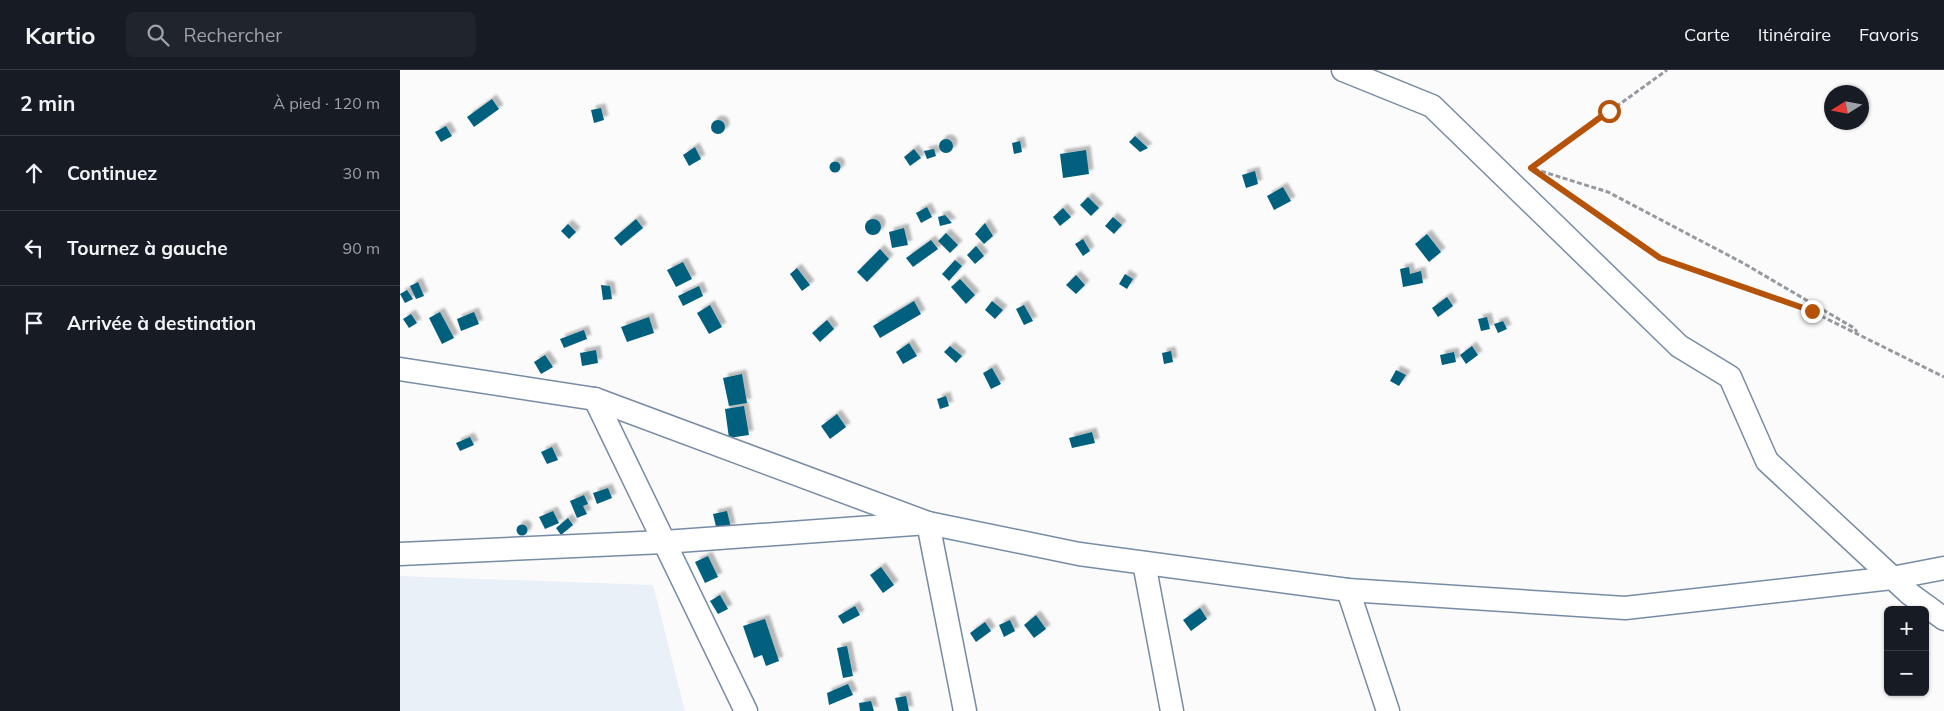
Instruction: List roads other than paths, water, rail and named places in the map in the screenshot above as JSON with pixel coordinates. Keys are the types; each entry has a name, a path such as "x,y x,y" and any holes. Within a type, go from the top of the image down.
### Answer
{"street":[{"path":"1343,70 1432,106 1679,346 1730,377 1767,460 1892,578 1944,619"},
{"path":"400,369 595,399 928,523 1079,554 1348,590 1625,608 1892,578 1944,568"},
{"path":"595,399 746,711"},
{"path":"400,554 664,542 928,523"},
{"path":"928,523 965,711"},
{"path":"1144,563 1172,711"},
{"path":"1348,590 1388,711"}]}
